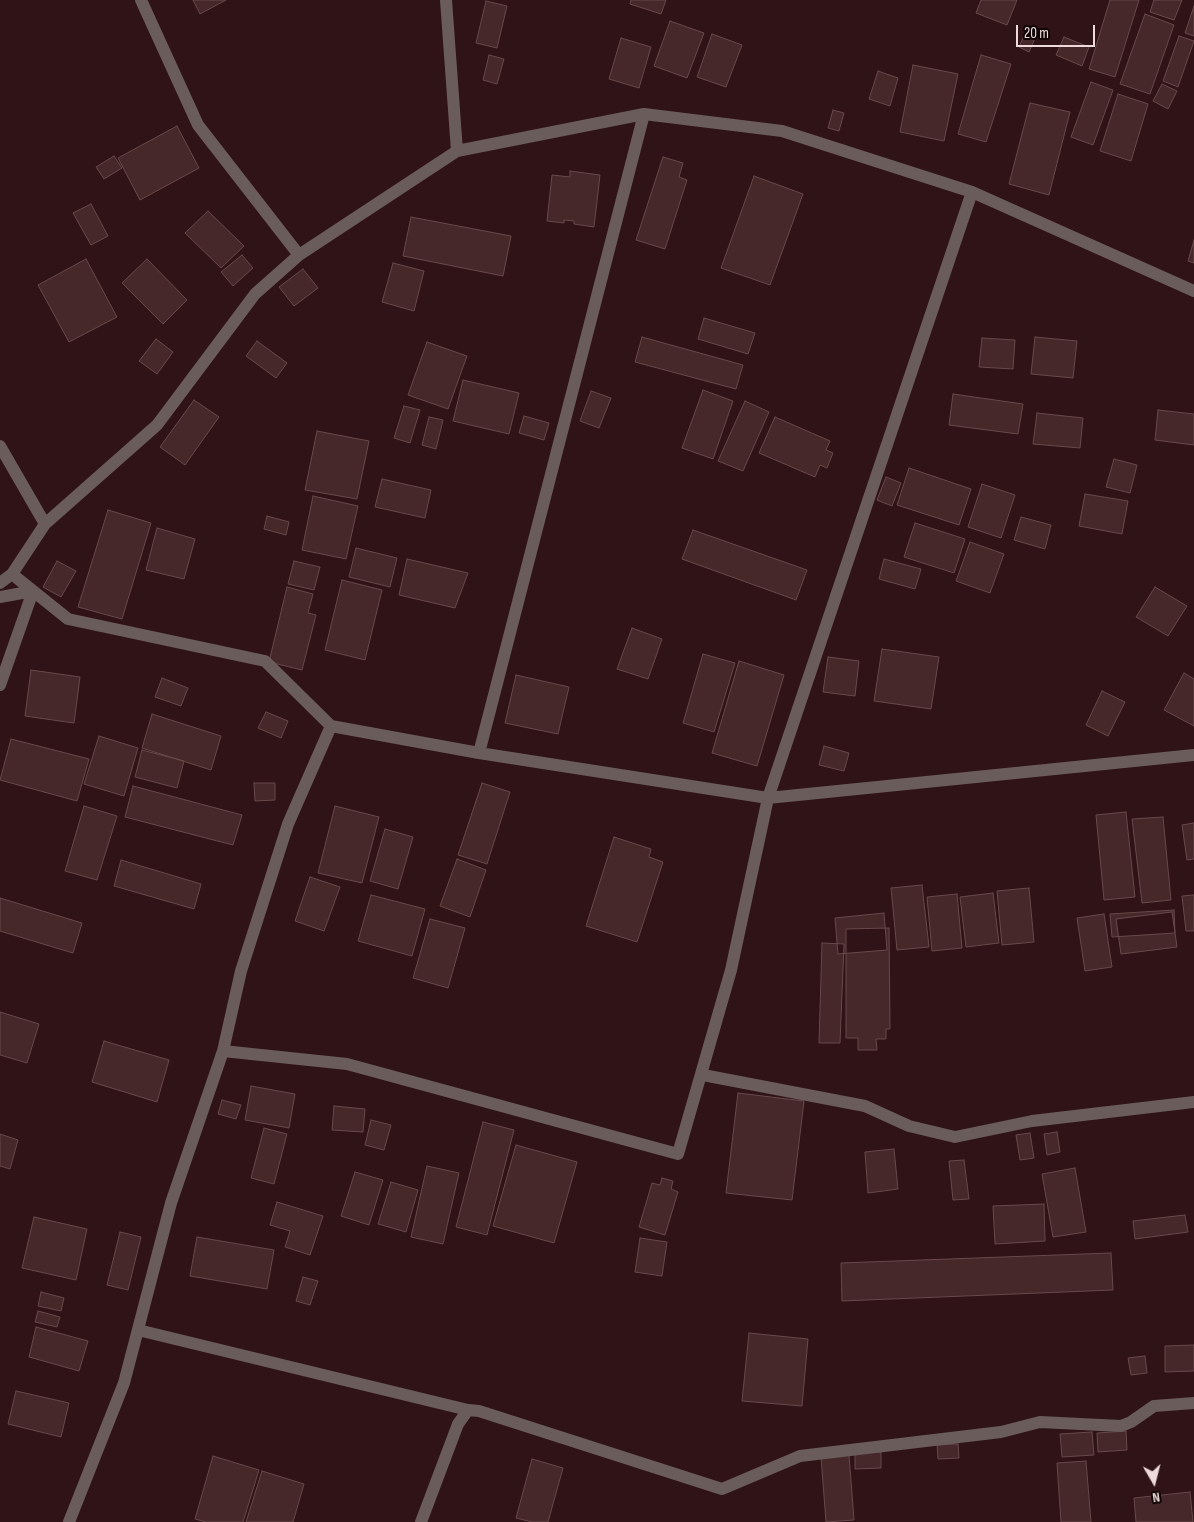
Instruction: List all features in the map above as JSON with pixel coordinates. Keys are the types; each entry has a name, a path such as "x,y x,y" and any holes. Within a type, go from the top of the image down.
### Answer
{"street":[{"path":"141,0 198,125 299,255"},
{"path":"446,0 457,151"},
{"path":"479,754 644,114"},
{"path":"0,583 12,574 45,524 157,425 255,294 299,255 457,151 644,114 782,131 972,192 1194,291"},
{"path":"223,1051 347,1064 678,1154 732,970 768,798 972,192"},
{"path":"0,446 45,524"},
{"path":"12,574 68,619 265,661 331,726 479,754 768,798 1194,755"},
{"path":"0,597 33,591"},
{"path":"0,685 33,591"},
{"path":"70,1522 124,1383 171,1203 223,1051 242,971 288,824 331,726"},
{"path":"702,1075 865,1106 908,1126 955,1137 1032,1121 1194,1102"},
{"path":"138,1330 468,1410 479,1411 722,1489 800,1456 1001,1432 1040,1422 1121,1426 1131,1422 1154,1406 1194,1403"},
{"path":"421,1522 458,1424 468,1410"}],"building":[{"path":"193,0 226,0 200,14"},
{"path":"631,0 666,0 661,14 630,4"},
{"path":"981,0 1017,0 1007,25 976,13"},
{"path":"1110,0 1139,0 1115,77 1089,69"},
{"path":"1154,0 1182,0 1174,20 1150,12"},
{"path":"486,1 507,6 497,48 476,43"},
{"path":"1194,6 1194,36 1185,33"},
{"path":"1145,14 1174,25 1150,94 1120,84"},
{"path":"670,21 704,33 687,78 654,66"},
{"path":"1026,31 1036,36 1029,52 1019,47"},
{"path":"712,34 742,45 726,87 697,77"},
{"path":"1179,36 1194,41 1178,87 1163,81"},
{"path":"1064,37 1089,47 1082,66 1056,55"},
{"path":"621,38 651,47 639,88 609,79"},
{"path":"489,55 504,59 497,84 483,80"},
{"path":"981,55 1011,64 986,142 958,134"},
{"path":"913,65 958,74 944,141 900,132"},
{"path":"878,71 898,78 890,106 869,99"},
{"path":"1091,82 1113,90 1093,145 1071,137"},
{"path":"1162,84 1177,91 1168,109 1153,101"},
{"path":"1118,94 1148,104 1131,161 1100,151"},
{"path":"1030,103 1070,112 1049,195 1009,184"},
{"path":"833,110 844,113 839,131 828,128"},
{"path":"177,126 199,168 140,200 118,158"},
{"path":"114,156 122,168 104,179 96,167"},
{"path":"663,157 683,163 679,177 687,180 665,249 636,240"},
{"path":"570,171 600,175 594,227 574,224 574,221 564,220 564,223 547,221 552,175 570,177"},
{"path":"754,176 803,194 770,285 721,268"},
{"path":"91,204 108,236 91,245 73,213"},
{"path":"208,211 244,246 221,268 185,233"},
{"path":"411,217 511,236 503,276 403,256"},
{"path":"1194,240 1194,263 1188,261"},
{"path":"242,255 253,268 233,286 221,272"},
{"path":"86,259 117,317 69,342 38,285"},
{"path":"147,259 187,300 163,324 122,283"},
{"path":"393,263 424,271 414,311 382,302"},
{"path":"303,269 318,288 294,306 279,287"},
{"path":"704,318 755,333 748,354 698,339"},
{"path":"642,337 743,365 736,389 635,362"},
{"path":"1035,337 1077,341 1073,378 1031,374"},
{"path":"982,338 1015,340 1013,369 979,367"},
{"path":"156,339 173,352 157,374 139,361"},
{"path":"257,341 287,363 276,378 246,356"},
{"path":"427,342 467,356 448,409 408,395"},
{"path":"463,380 519,393 509,434 453,421"},
{"path":"703,390 733,401 713,459 682,448"},
{"path":"591,391 611,398 599,428 580,421"},
{"path":"953,394 1023,404 1018,434 949,425"},
{"path":"194,400 219,417 185,465 160,447"},
{"path":"745,401 769,412 743,471 718,461"},
{"path":"404,406 420,410 410,443 394,438"},
{"path":"1158,410 1194,414 1194,445 1155,440"},
{"path":"1037,413 1083,418 1080,448 1033,444"},
{"path":"524,416 549,423 544,440 519,433"},
{"path":"429,417 443,420 436,449 422,445"},
{"path":"775,417 830,441 826,450 833,453 827,468 820,465 815,477 759,453"},
{"path":"317,431 369,441 357,499 305,490"},
{"path":"1114,459 1137,465 1130,493 1106,487"},
{"path":"909,468 971,489 959,525 897,505"},
{"path":"886,477 901,483 892,506 877,500"},
{"path":"382,479 431,490 425,518 375,507"},
{"path":"982,484 1015,495 1001,538 968,527"},
{"path":"1085,494 1128,501 1122,534 1079,526"},
{"path":"313,496 358,506 346,559 302,550"},
{"path":"108,510 151,523 122,619 78,607"},
{"path":"267,516 289,522 286,535 264,529"},
{"path":"1021,517 1051,525 1045,549 1014,540"},
{"path":"915,523 965,539 954,573 904,557"},
{"path":"157,528 195,539 184,579 146,570"},
{"path":"693,530 807,570 796,600 682,559"},
{"path":"970,542 1004,554 990,593 956,581"},
{"path":"356,548 397,558 390,587 349,577"},
{"path":"407,559 468,573 455,608 399,595"},
{"path":"884,559 921,569 915,589 879,579"},
{"path":"57,561 76,571 61,597 43,587"},
{"path":"294,561 320,567 314,590 288,584"},
{"path":"342,580 382,590 365,660 325,650"},
{"path":"287,587 313,594 308,613 316,615 302,670 269,662"},
{"path":"1155,587 1187,606 1168,636 1136,617"},
{"path":"632,628 662,639 648,679 617,669"},
{"path":"882,649 939,657 931,709 874,701"},
{"path":"703,654 735,663 714,732 683,723"},
{"path":"828,657 859,661 855,696 823,692"},
{"path":"739,661 784,675 757,766 712,753"},
{"path":"31,670 80,677 74,723 25,716"},
{"path":"1184,673 1194,679 1194,726 1164,710"},
{"path":"516,675 569,687 558,734 505,723"},
{"path":"162,678 188,688 181,706 155,697"},
{"path":"1102,691 1125,702 1108,736 1086,725"},
{"path":"266,712 288,721 281,738 258,728"},
{"path":"152,714 221,736 211,770 142,748"},
{"path":"99,736 138,748 124,796 84,784"},
{"path":"11,739 89,759 77,801 0,780"},
{"path":"824,746 849,753 844,771 819,765"},
{"path":"142,750 184,761 177,788 135,777"},
{"path":"254,783 275,783 275,800 255,801"},
{"path":"482,783 510,792 487,864 458,855"},
{"path":"133,786 242,815 233,845 125,817"},
{"path":"84,806 117,816 97,880 65,871"},
{"path":"335,806 379,817 362,883 318,873"},
{"path":"1126,812 1135,897 1104,900 1096,815"},
{"path":"1163,817 1171,900 1142,903 1132,819"},
{"path":"1194,823 1194,859 1187,860 1182,825"},
{"path":"385,829 413,837 398,889 370,881"},
{"path":"614,837 651,849 649,857 663,862 637,942 586,926"},
{"path":"457,859 486,870 470,917 440,906"},
{"path":"121,860 201,884 194,909 114,886"},
{"path":"310,877 340,887 324,931 295,921"},
{"path":"922,885 929,947 897,950 891,888"},
{"path":"1029,888 1034,942 1002,945 997,891"},
{"path":"993,893 999,943 966,947 960,897"},
{"path":"957,894 962,948 932,951 927,897"},
{"path":"371,895 425,909 412,956 358,941"},
{"path":"1194,895 1194,931 1186,931 1182,896"},
{"path":"0,898 82,923 73,953 0,931"},
{"path":"1174,910 1175,933 1112,937 1110,914"},
{"path":"1172,912 1177,947 1121,954 1116,919"},
{"path":"884,913 887,950 838,954 835,918"},
{"path":"1104,914 1112,967 1085,971 1077,918"},
{"path":"430,919 465,928 448,988 413,978"},
{"path":"889,928 890,1029 886,1029 886,1039 876,1039 877,1050 858,1050 858,1038 846,1038 846,929"},
{"path":"822,943 844,944 840,1043 819,1043"},
{"path":"0,1012 39,1024 27,1063 0,1055"},
{"path":"104,1041 169,1060 157,1102 92,1082"},
{"path":"251,1086 295,1094 289,1128 245,1120"},
{"path":"738,1093 804,1101 792,1200 726,1193"},
{"path":"222,1100 241,1105 236,1119 218,1114"},
{"path":"334,1106 365,1109 363,1132 332,1130"},
{"path":"371,1120 391,1125 384,1150 365,1145"},
{"path":"483,1122 514,1130 487,1235 456,1227"},
{"path":"264,1128 287,1134 274,1184 251,1178"},
{"path":"1057,1132 1060,1152 1047,1155 1044,1134"},
{"path":"1030,1133 1034,1158 1020,1160 1016,1135"},
{"path":"0,1134 18,1140 10,1169 0,1166"},
{"path":"516,1145 577,1162 554,1243 493,1226"},
{"path":"894,1149 898,1189 868,1193 865,1152"},
{"path":"964,1160 969,1199 953,1200 949,1161"},
{"path":"427,1166 459,1173 443,1244 411,1237"},
{"path":"1075,1168 1086,1232 1053,1237 1042,1174"},
{"path":"355,1172 383,1180 369,1225 341,1216"},
{"path":"662,1178 673,1181 671,1189 678,1192 665,1235 639,1227 652,1183 660,1185"},
{"path":"391,1182 418,1190 406,1232 378,1224"},
{"path":"277,1202 323,1216 310,1255 285,1247 290,1231 270,1225"},
{"path":"1044,1204 1045,1241 995,1244 993,1206"},
{"path":"1185,1215 1188,1232 1135,1239 1133,1221"},
{"path":"34,1217 87,1229 76,1280 22,1268"},
{"path":"120,1232 141,1237 128,1290 107,1285"},
{"path":"197,1237 274,1250 267,1289 190,1276"},
{"path":"640,1238 667,1242 662,1276 635,1272"},
{"path":"1111,1253 1113,1290 842,1301 841,1263"},
{"path":"303,1277 318,1281 310,1305 296,1301"},
{"path":"41,1292 64,1298 61,1311 38,1306"},
{"path":"38,1311 60,1317 57,1327 35,1322"},
{"path":"36,1327 88,1341 79,1371 29,1357"},
{"path":"749,1333 808,1339 802,1406 742,1401"},
{"path":"1194,1345 1194,1371 1165,1372 1165,1346"},
{"path":"1145,1356 1147,1373 1131,1375 1128,1358"},
{"path":"16,1391 69,1403 61,1437 8,1424"},
{"path":"1126,1431 1127,1450 1098,1452 1097,1433"},
{"path":"1092,1432 1094,1455 1062,1457 1060,1434"},
{"path":"958,1444 959,1458 938,1459 937,1445"},
{"path":"881,1452 881,1468 855,1469 855,1453"},
{"path":"849,1455 854,1520 826,1522 821,1457"},
{"path":"213,1456 259,1470 243,1522 206,1522 195,1519"},
{"path":"532,1459 563,1468 548,1522 532,1522 516,1518"},
{"path":"1086,1461 1091,1522 1061,1522 1057,1463"},
{"path":"262,1471 304,1484 293,1522 246,1522"},
{"path":"1190,1492 1193,1522 1136,1522 1134,1498"}]}
